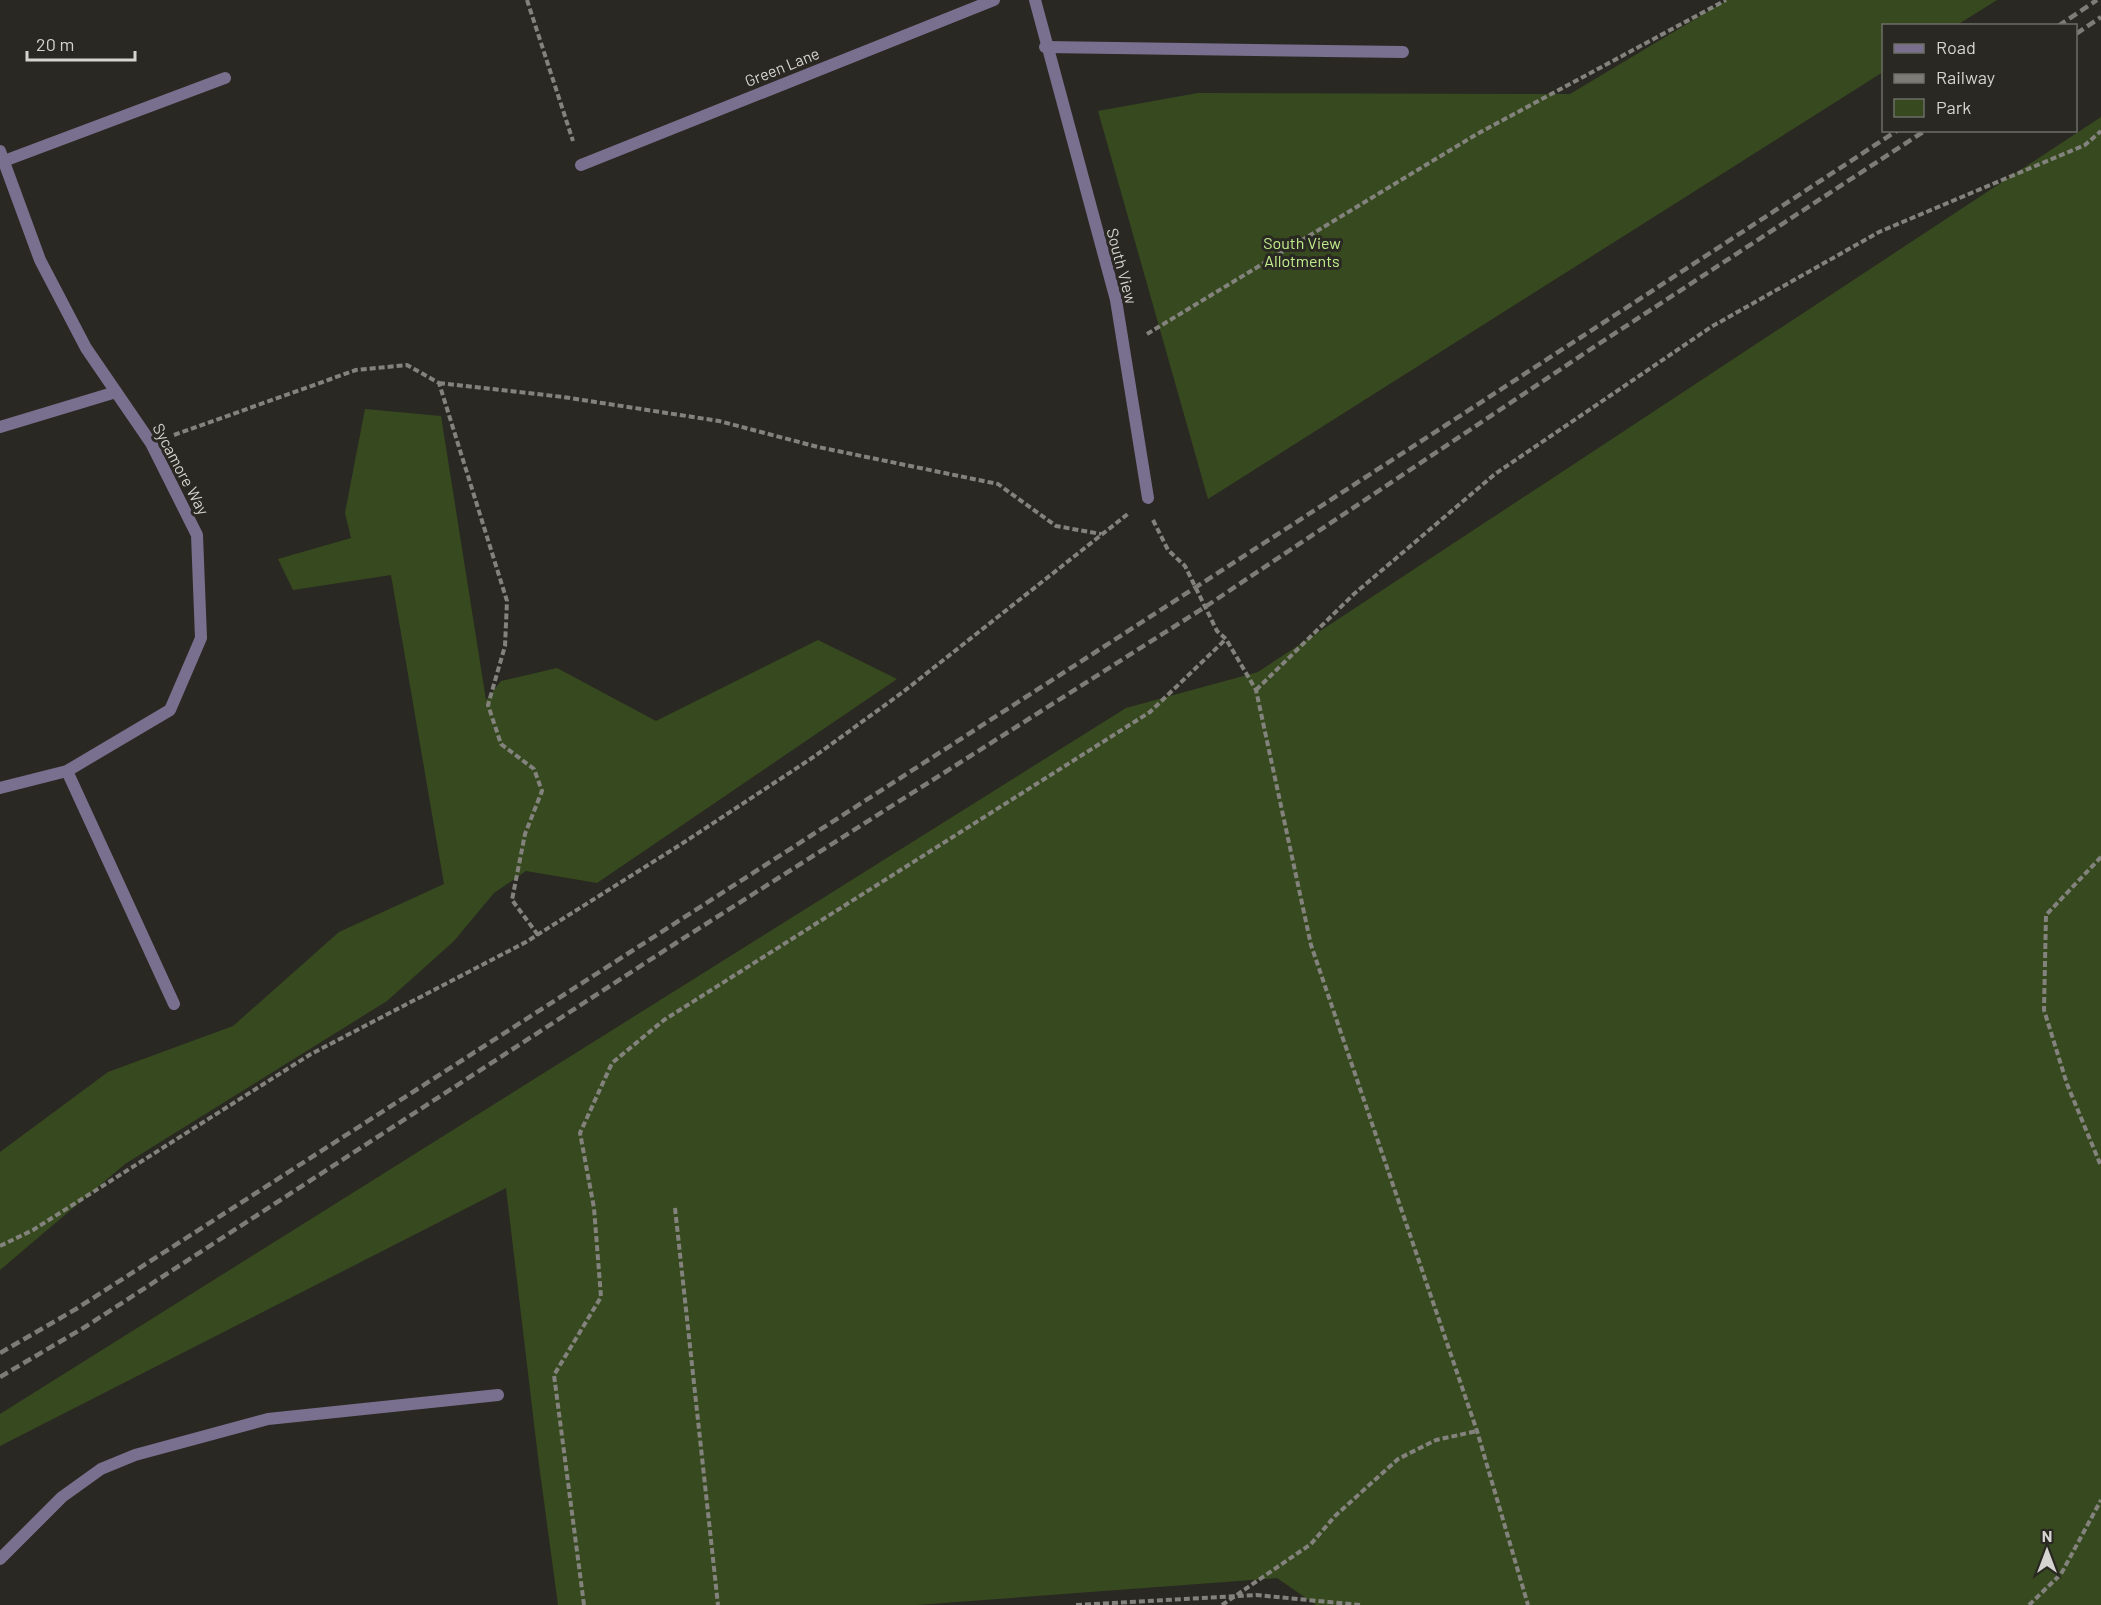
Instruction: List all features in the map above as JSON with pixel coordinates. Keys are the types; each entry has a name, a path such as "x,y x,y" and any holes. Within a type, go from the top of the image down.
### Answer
{"street":[{"name":"Green Lane","path":"581,165 994,0"},
{"name":"South View","path":"1035,0 1045,47 1116,300 1148,498"},
{"path":"1045,47 1403,52"},
{"path":"2,156 225,78"},
{"name":"Sycamore Way","path":"0,788 67,771 170,710 201,638 197,535 151,443 86,348 40,260 2,156"},
{"path":"0,427 116,392"},
{"path":"67,771 174,1004"},
{"path":"0,1559 62,1497 101,1469 135,1455 268,1419 498,1395"}],"path":[{"path":"527,0 581,165"},
{"path":"1124,348 1477,134 1726,0"},
{"path":"1256,690 1354,594 1495,474 1711,327 1879,232 2085,145 2101,131"},
{"path":"151,443 356,370 407,365 439,383 563,397 719,421 818,447 998,484 1056,526 1102,535"},
{"path":"439,383 507,601 505,646 488,705 501,744 534,769 542,791 525,834 512,900 538,935"},
{"path":"0,1246 33,1230 311,1054 538,935 815,756 903,692 1148,498 1154,521 1168,550 1185,566 1217,631 1226,639 1256,690 1311,945 1477,1431 1528,1605"},
{"path":"584,1605 554,1376 601,1297 594,1209 579,1133 612,1063 664,1020 1150,712 1226,639"},
{"path":"2101,857 2046,915 2044,1010 2067,1084 2101,1166"},
{"path":"675,1209 718,1605"},
{"path":"1222,1605 1311,1544 1335,1516 1398,1459 1436,1440 1477,1431"},
{"path":"2029,1605 2061,1574 2101,1500"},
{"path":"1076,1605 1256,1595 1360,1605"}],"green space":[{"name":"South View Allotments","path":"1727,0 1997,0 1959,24 1882,24 1882,73 1208,499 1098,111 1198,93 1570,94"},
{"path":"2101,117 2101,1605 1316,1605 1277,1578 917,1605 558,1605 506,1188 0,1446 0,1414 1126,708 1258,672"},
{"path":"365,409 441,416 486,700 501,681 557,668 656,721 818,640 897,679 597,883 526,871 494,893 454,941 387,1001 125,1164 0,1270 0,1152 108,1072 233,1026 339,932 444,884 391,575 293,590 278,559 351,538 345,513"}],"railway":[{"path":"2061,24 2097,0"},
{"path":"2077,33 2101,17"},
{"path":"0,1353 76,1309 1444,427 1895,132"},
{"path":"0,1377 85,1327 676,943 1205,607 1597,345 1923,132"}]}
